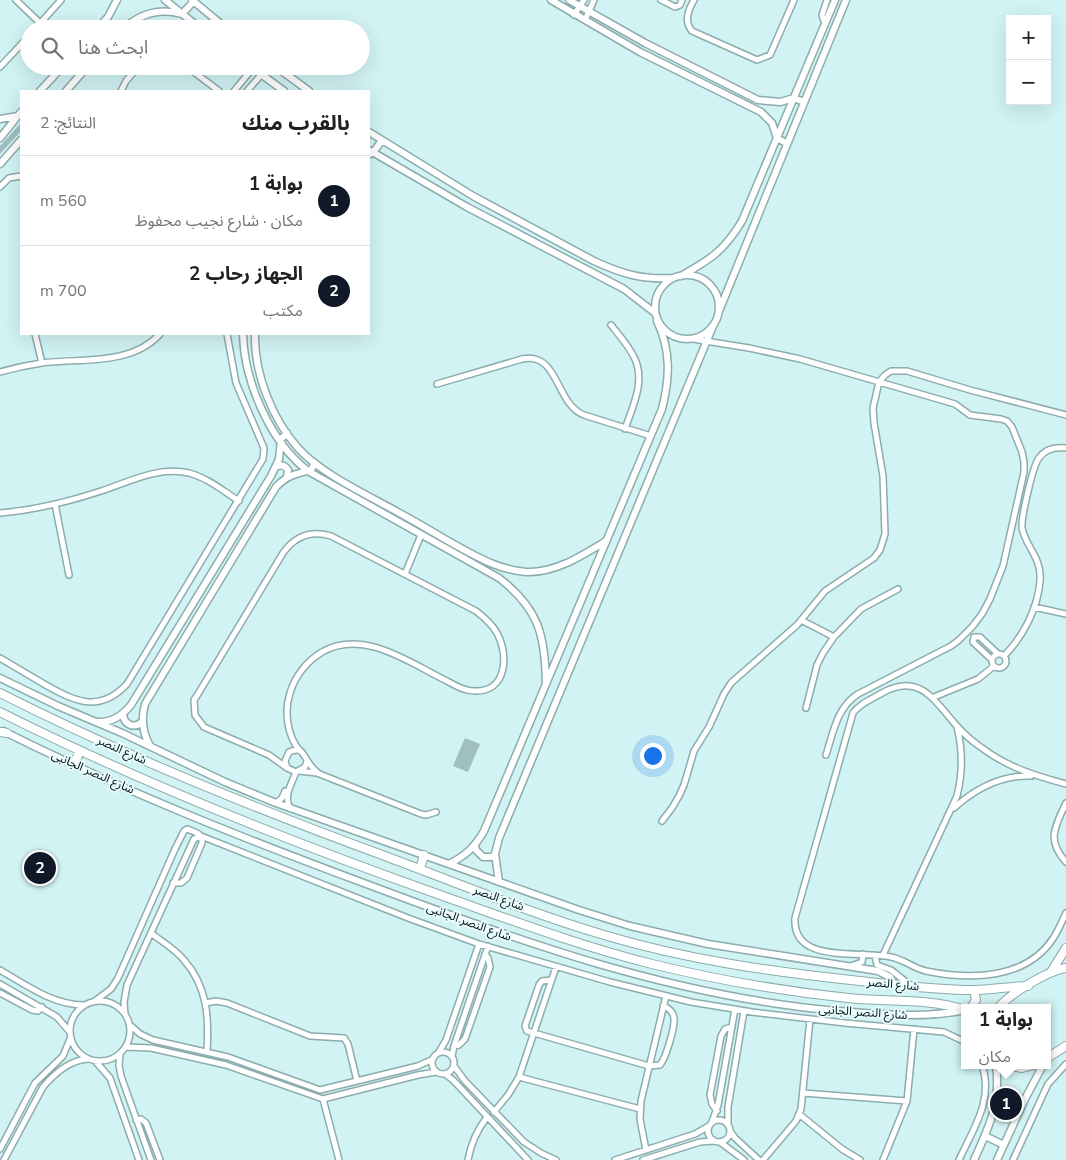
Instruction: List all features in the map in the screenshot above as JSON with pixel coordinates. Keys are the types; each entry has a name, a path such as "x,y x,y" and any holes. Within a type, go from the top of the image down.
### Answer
{"main road":[{"name":"شارع النصر","path":"0,693 199,784 294,822 572,925 655,948 712,961 755,968 910,986 974,990 1028,986"},
{"name":"شارع النصر","path":"0,712 80,751 200,804 285,838 594,948 679,970 760,986 849,998 937,1003 961,1009"},
{"path":"74,764 80,751"},
{"path":"420,869 424,856"},
{"path":"1051,972 1066,948"},
{"path":"1003,1004 1013,995 1051,972 1066,968"},
{"path":"974,990 976,1000 974,1004"},
{"path":"1051,1056 1066,1046"}],"street":[{"path":"16,0 37,20"},
{"path":"43,20 61,0"},
{"path":"105,20 117,0"},
{"path":"165,0 190,20"},
{"path":"550,0 640,52 760,112 772,123 777,138 786,143"},
{"path":"570,0 645,44 758,100 780,102 794,98 804,102"},
{"path":"574,15 584,0"},
{"path":"585,20 594,0"},
{"path":"661,0 675,7 680,5 682,0"},
{"path":"694,0 690,7 688,20 692,31 757,60 770,55 794,0"},
{"path":"825,24 822,15 827,0"},
{"path":"370,133 473,196 607,267 633,276 653,279 681,276 720,251 733,237 742,221 835,0"},
{"path":"499,882 495,854 503,829 707,341 786,143 846,0"},
{"path":"182,14 193,1 216,20"},
{"path":"134,20 149,12 166,11 182,14"},
{"path":"0,67 20,46"},
{"path":"41,90 55,75"},
{"path":"67,90 80,75"},
{"path":"121,90 132,75"},
{"path":"198,75 217,90"},
{"path":"235,90 245,75"},
{"path":"248,90 261,75 283,90"},
{"path":"287,75 308,90"},
{"path":"0,118 20,115"},
{"path":"0,138 20,115"},
{"path":"382,140 370,152 476,212 624,289 655,312"},
{"path":"0,164 20,141"},
{"path":"0,187 9,178 20,176"},
{"path":"681,276 698,277 711,287 716,294 719,311"},
{"path":"449,864 468,853 475,846 487,822 662,409 668,380 667,350 664,335 655,312 656,296 660,289 673,278"},
{"path":"658,321 668,334 684,340 707,341 800,359 955,404 970,415 1007,421 1012,427 1022,452 1024,467 1005,558 990,599 982,614 966,634 951,646 849,700 839,714 826,755"},
{"path":"611,325 632,353 638,368 636,397 625,429"},
{"path":"693,339 708,332 713,326"},
{"path":"35,335 42,363"},
{"path":"0,372 42,363 128,354 147,346 159,335"},
{"path":"0,658 76,700 95,702 113,696 127,684 239,501 261,464 265,453 236,383 227,335"},
{"path":"243,335 249,377 260,404 290,455 308,471 499,578 521,597 532,614 541,634 544,649 546,686"},
{"path":"255,335 256,356 264,385 281,423 302,452 315,463 464,549 505,568 526,572 550,569 580,556 606,541"},
{"path":"437,384 535,358 542,361 548,367 568,404 575,411 651,436"},
{"path":"662,821 679,796 694,751 709,727 727,688 802,620 825,591 874,558 883,545 885,534 882,469 873,415 879,382 885,375 891,371 907,371 970,390 1066,415"},
{"path":"95,722 113,720 123,714 131,705 276,467 281,441 287,433"},
{"path":"992,660 994,656 1001,655 1022,633 1040,588 1040,571 1036,554 1022,528 1023,515 1035,464 1039,458 1051,449 1066,448"},
{"path":"150,746 143,730 142,722 145,704 276,487 287,477 313,468 315,463"},
{"path":"276,467 285,467 288,470 287,477"},
{"path":"0,513 55,504 148,475 168,471 190,473 200,477 239,501"},
{"path":"55,504 69,575"},
{"path":"287,768 285,761 291,737 287,708 288,697 296,678 309,662 336,647 356,644 376,647 469,690 485,690 492,687 502,675 504,654 500,639 492,625 476,612 323,533 298,538 285,551 198,694 194,708 195,715 204,727 269,755 287,768 323,776 420,814 436,812"},
{"path":"405,574 422,535"},
{"path":"806,708 816,665 834,637 861,609 898,589"},
{"path":"1034,607 1066,614"},
{"path":"802,620 834,637"},
{"path":"974,637 980,637 1007,660 1005,666 1000,668 994,666 992,660 973,642 974,637"},
{"path":"934,697 978,679 994,666"},
{"path":"0,678 37,697 276,803 596,916 674,937 733,949 882,972 890,977 894,984"},
{"path":"1066,784 1016,768 994,757 957,726 934,697 916,687 895,687 861,705 854,713 795,918 796,933 811,949 883,956 899,959 925,970 971,976 998,974 1024,964 1053,938 1066,913"},
{"path":"123,714 125,720 130,725 136,726 142,722"},
{"path":"883,956 951,810 958,789 962,768 962,754 957,726"},
{"name":"شارع النصر الجانبى","path":"2,731 179,810 332,871 479,926 598,964 712,992 788,1006 919,1016 961,1011"},
{"path":"291,737 305,755 307,761 323,776"},
{"path":"269,755 288,754 296,750 300,751"},
{"path":"276,803 284,795 296,771 305,767 307,761"},
{"path":"290,808 287,796 296,771"},
{"path":"951,810 973,792 998,780 1039,776"},
{"path":"1066,803 1054,830 1058,854 1066,862"},
{"path":"0,970 52,999 72,1005 85,1005 106,994 114,984 130,952 185,830 419,922 479,944 556,967 666,996 744,1011 944,1032 961,1040"},
{"path":"125,1014 125,991 194,839 201,836"},
{"path":"173,883 181,883 187,878 202,843 201,836"},
{"path":"475,846 476,850 483,857 493,857 495,854"},
{"path":"175,849 187,854"},
{"path":"152,901 163,906"},
{"path":"151,933 174,950 189,966 202,992 206,1003 209,1024 207,1052"},
{"path":"95,1001 112,1004 125,1014 130,1024 140,1034 153,1040 228,1057 320,1090 418,1066 432,1059 446,1040 479,944"},
{"path":"452,1056 488,946"},
{"path":"130,952 140,957"},
{"path":"454,1046 459,1045 465,1039 490,967 490,962 485,954"},
{"path":"850,966 862,962 863,954"},
{"path":"875,955 877,965 891,970 910,986"},
{"path":"494,1112 508,1096 519,1077 556,967"},
{"path":"470,970 478,973"},
{"path":"551,980 540,983 525,1026 527,1031 649,1066 660,1065 666,1056 674,1019 671,1011 664,1006"},
{"path":"0,984 42,1007 61,1020 79,1053 88,1059 106,1061 120,1054 130,1038 130,1024"},
{"path":"0,993 32,1010 38,1011 42,1007"},
{"path":"646,1150 640,1108 666,996"},
{"path":"206,1003 216,1001 226,1003 312,1037 344,1038 348,1044 357,1082"},
{"path":"0,1149 35,1083 63,1056 70,1036 73,1017 85,1005"},
{"path":"735,1009 717,1111 708,1134 744,1160"},
{"path":"744,1011 728,1107 728,1125 735,1138 759,1160"},
{"path":"763,1160 800,1114 810,1019"},
{"path":"717,1111 712,1104 710,1095 720,1036 725,1029 732,1027"},
{"path":"883,1160 907,1101 914,1029"},
{"path":"729,1044 738,1046"},
{"path":"126,1047 145,1047 215,1063 323,1099 422,1074 436,1072 445,1074 528,1160"},
{"path":"439,1052 445,1051 455,1061 451,1071 445,1074"},
{"path":"120,1054 121,1076 151,1160"},
{"path":"4,1160 41,1091 49,1080 68,1065 78,1060 88,1059"},
{"path":"432,1059 432,1065 436,1072"},
{"path":"95,1061 110,1078 139,1160"},
{"path":"1013,1160 1048,1084 1066,1064"},
{"path":"454,1066 465,1081 524,1142 556,1160"},
{"path":"959,1160 984,1104 987,1084 983,1069"},
{"path":"974,1160 994,1113 998,1077 997,1069"},
{"path":"997,1160 1041,1069"},
{"path":"270,1081 273,1073"},
{"path":"519,1077 640,1108"},
{"path":"803,1093 907,1101"},
{"path":"323,1099 340,1160"},
{"path":"800,1114 842,1149 860,1160"},
{"path":"468,1160 472,1141 487,1117"},
{"path":"136,1120 141,1118 146,1123 160,1160"},
{"path":"615,1160 694,1134 711,1124 722,1121 728,1125"},
{"path":"643,1160 700,1142 726,1139 730,1131"},
{"path":"985,1136 1004,1144"}],"shaded area":[{"path":"20,124 20,132 0,154 0,146"},
{"path":"465,738 480,744 468,772 453,766"}],"place":[{"name":"الجهاز رحاب 2","path":"40,868"},
{"name":"بوابة 1","path":"1006,1104"}]}
